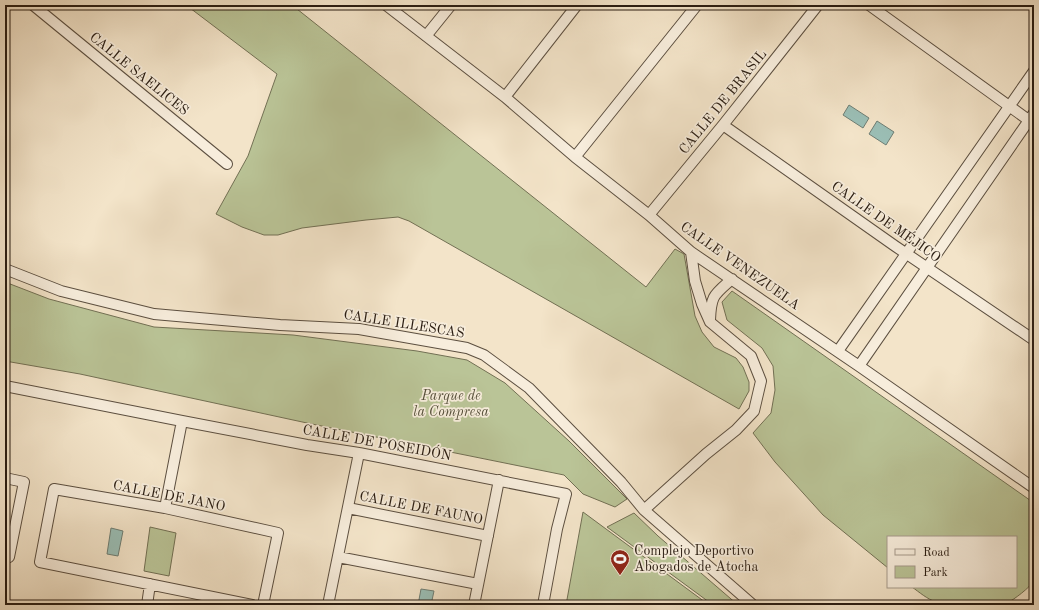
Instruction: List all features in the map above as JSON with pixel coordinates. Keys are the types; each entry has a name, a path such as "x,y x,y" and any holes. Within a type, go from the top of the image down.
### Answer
{"street":[{"name":"CALLE SAELICES","path":"33,5 227,164"},
{"name":"CALLE VENEZUELA","path":"386,5 505,97 575,157 648,215 691,252 838,351 1034,488"},
{"path":"426,36 451,5"},
{"path":"505,97 577,5"},
{"path":"575,157 697,5"},
{"name":"CALLE DE BRASIL","path":"648,215 723,125 818,5"},
{"path":"859,366 926,268 1032,119 1009,107 869,5"},
{"path":"838,351 1034,71"},
{"name":"CALLE DE MÉJICO","path":"723,125 926,268 1034,340"},
{"path":"644,510 706,454 736,430 754,411 761,381 751,356 710,322 702,304 695,281 691,252"},
{"name":"CALLE ILLESCAS","path":"5,270 60,291 154,314 280,325 359,329 468,348 484,355 529,388 621,482 644,510 754,605"},
{"path":"710,322 711,302 718,291 732,279"},
{"name":"CALLE DE POSEIDÓN","path":"5,386 307,445 359,452 566,494 557,529 543,605"},
{"path":"165,508 182,421"},
{"path":"328,605 359,452"},
{"path":"5,478 24,482 7,556"},
{"path":"474,605 499,480"},
{"name":"CALLE DE JANO","path":"150,584 40,562 54,489 165,508 278,533 263,605"},
{"name":"CALLE DE FAUNO","path":"348,508 488,536"},
{"path":"338,557 478,584"},
{"path":"147,605 150,584 252,605"}],"green space":[{"path":"186,5 292,5 646,287 675,249 684,254 695,316 702,332 714,347 736,358 743,367 749,382 749,391 739,409 409,221 398,217 366,220 302,228 278,235 264,235 242,227 216,214 248,156 277,74"},
{"name":"Parque de la Compresa","path":"5,282 49,299 154,327 293,335 417,351 467,360 505,383 569,441 627,499 615,507 583,494 564,475 307,423 80,374 5,361"},
{"path":"732,291 1034,503 1034,581 1029,587 1007,603 1001,604 960,606 936,602 913,588 1017,588 1017,536 887,536 887,567 823,515 775,462 753,433 771,413 775,390 773,366 762,348 727,320 722,302"},
{"name":"Complejo Deportivo Abogados de Atocha","path":"583,512 709,605 566,605"},
{"path":"634,513 658,536 738,605 713,605 607,527"},
{"path":"150,527 176,533 169,576 144,571"}],"water":[{"path":"849,105 869,118 863,128 843,115"},
{"path":"877,121 894,132 886,145 869,134"},
{"path":"111,528 123,531 118,556 107,554"},
{"path":"421,589 434,591 431,605 418,605"}],"place":[{"name":"Complejo Deportivo Abogados de Atocha","path":"620,576"}]}
